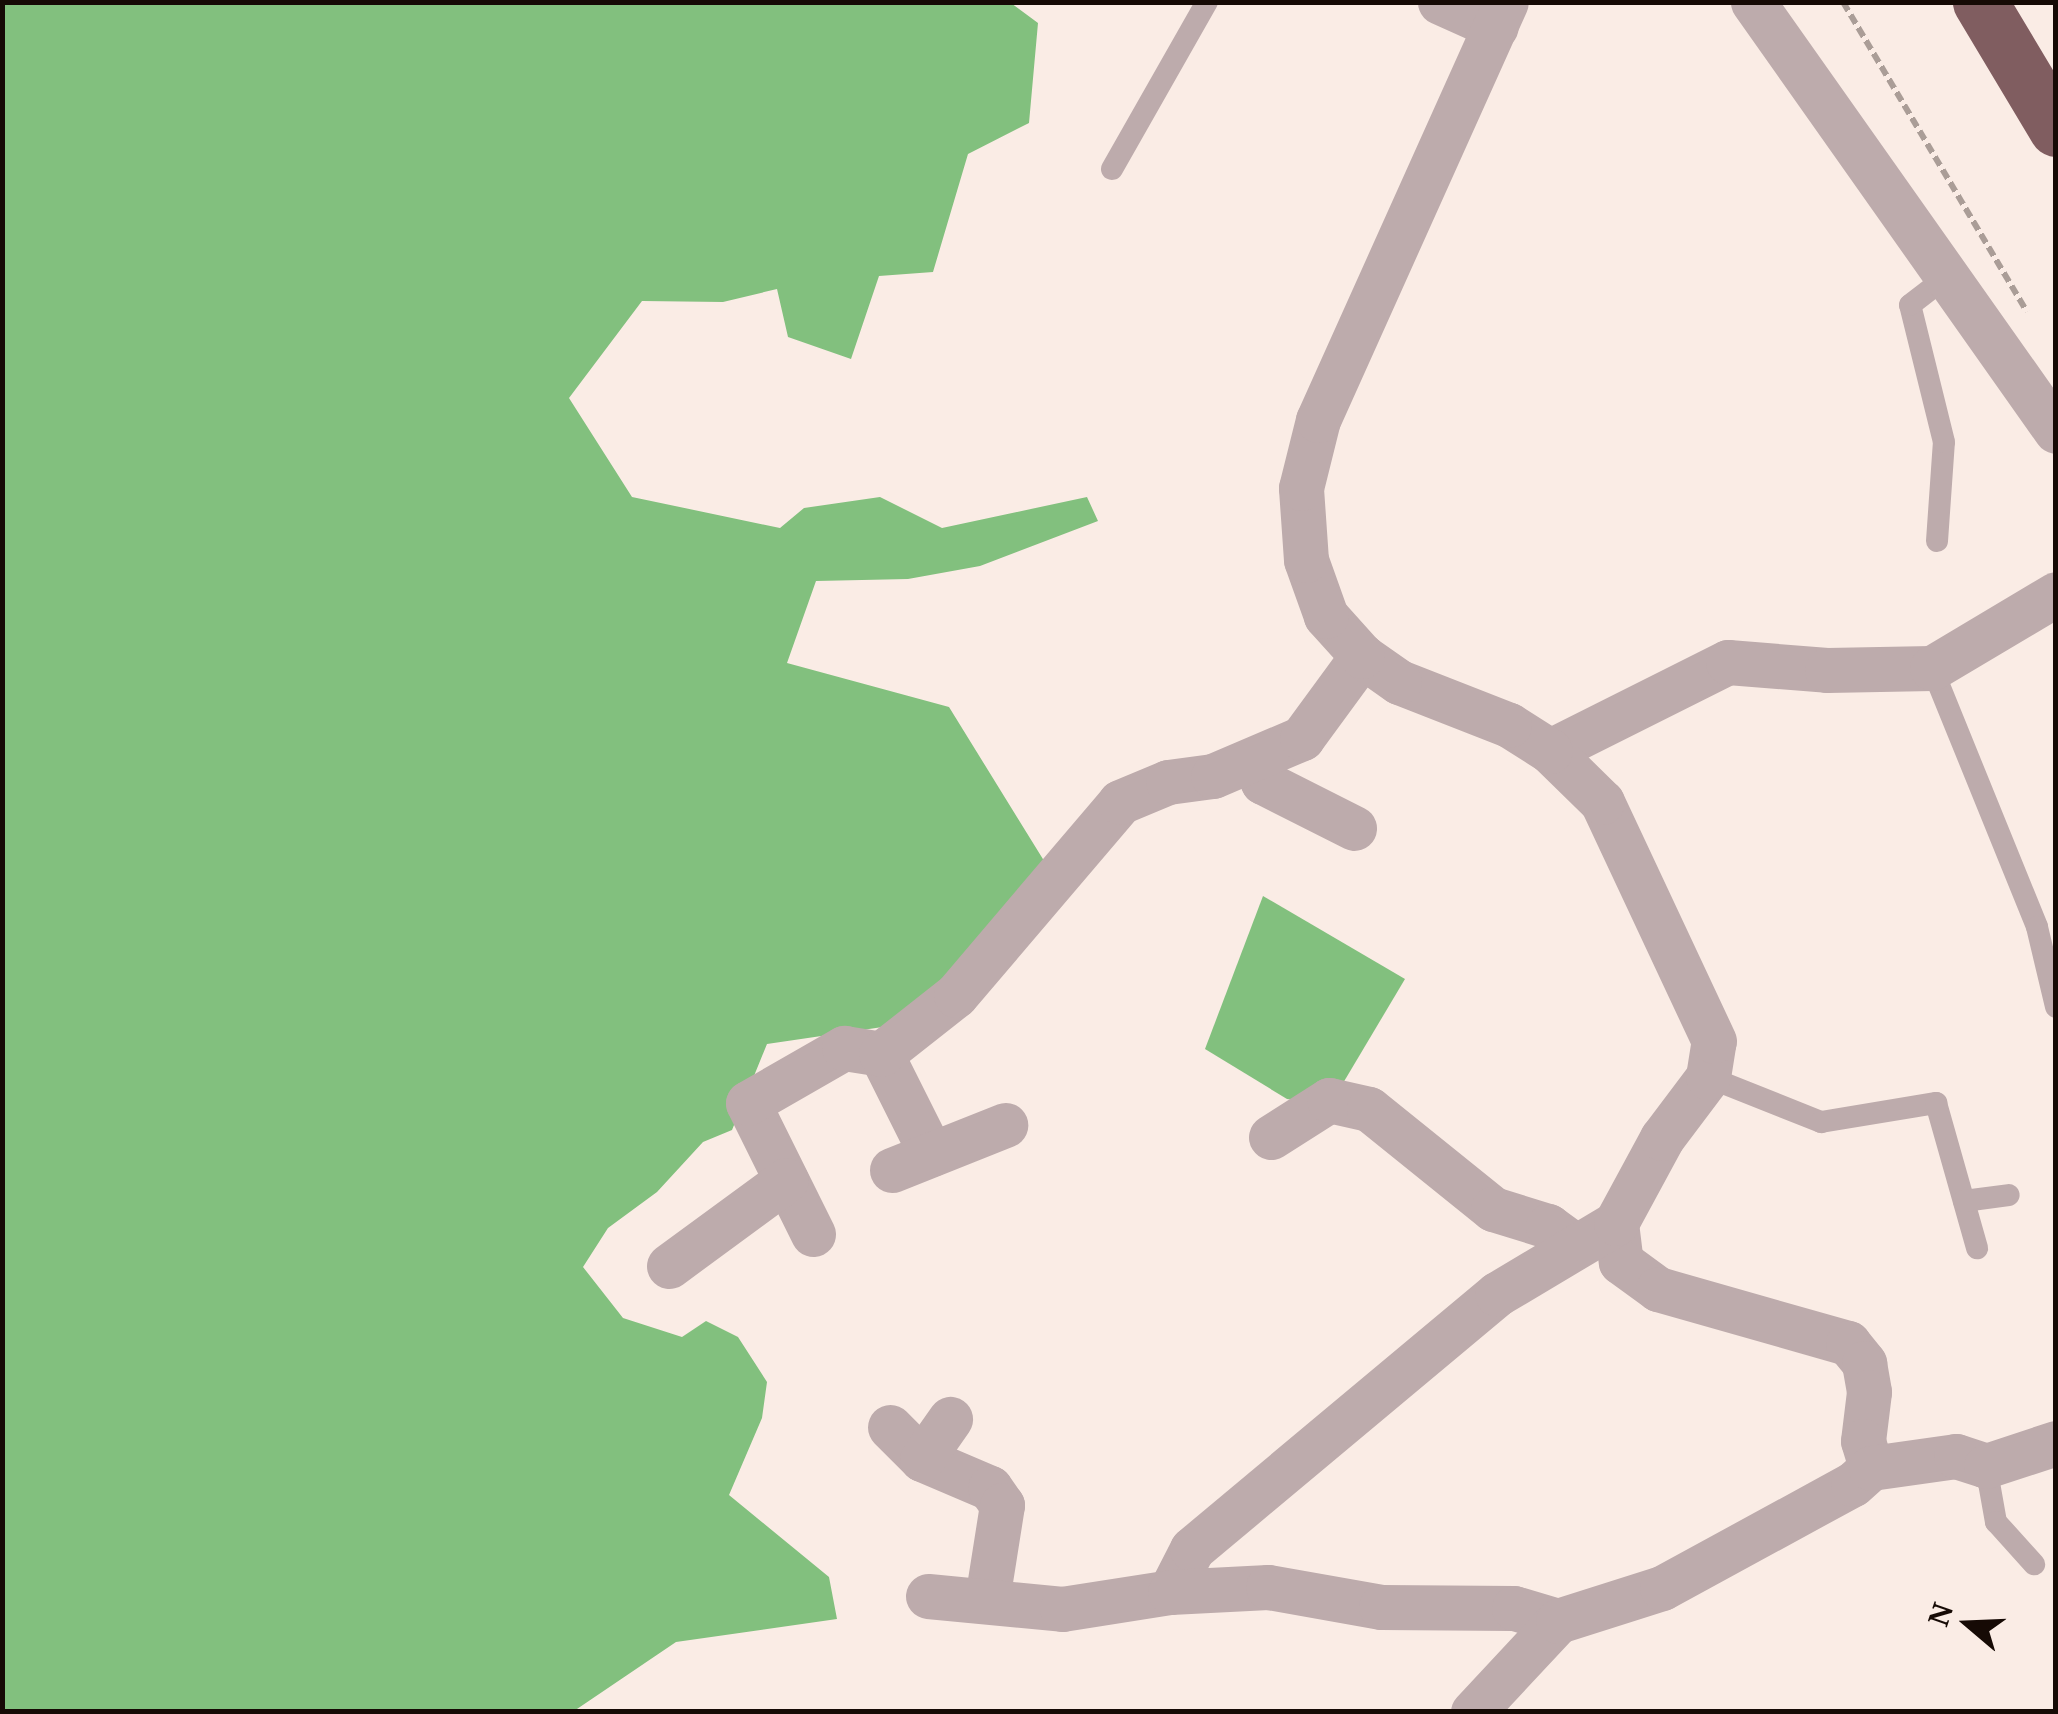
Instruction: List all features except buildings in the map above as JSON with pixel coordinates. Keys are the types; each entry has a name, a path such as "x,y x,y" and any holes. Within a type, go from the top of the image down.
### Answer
{"highway":[{"path":"1980,2 2056,129"}],"street":[{"path":"1440,2 1501,15 1318,420 1301,488 1306,560 1326,616 1362,656 1399,682 1509,725 1550,752 1602,802 1714,1041 1708,1077 1662,1138 1616,1224 1621,1262 1658,1289 1848,1343 1864,1363 1869,1392 1863,1441 1871,1468"},
{"path":"1753,2 2056,431"},
{"path":"1550,752 1728,662 1827,670 1932,668 2056,594"},
{"path":"813,1234 748,1103 844,1048 882,1054 956,995 1120,802 1252,760 1302,738 1362,656"},
{"path":"1252,760 1263,782 1354,828"},
{"path":"882,1054 912,1162 1005,1124"},
{"path":"1271,1137 1328,1100 1369,1109 1493,1209 1548,1226 1573,1244"},
{"path":"669,1266 786,1180"},
{"path":"1170,1592 1192,1549 1496,1294 1573,1244 1616,1224"},
{"path":"922,1459 950,1419"},
{"path":"890,1427 922,1459 990,1488 1002,1505 988,1600"},
{"path":"1473,1712 1558,1621 1662,1588 1854,1484 1871,1468 1956,1456 1986,1466 2054,1451"},
{"path":"928,1596 1062,1609 1170,1592 1268,1587 1380,1608 1514,1608 1558,1621"}],"lane":[{"path":"1112,168 1207,2"},
{"path":"1937,542 1944,442 1910,305 1945,278"},
{"path":"1932,668 2037,927 2056,1007"},
{"path":"1708,1077 1821,1122 1936,1103 1977,1248"},
{"path":"1964,1202 2010,1196"},
{"path":"1986,1466 1996,1522 2034,1564"}],"path":[{"path":"1844,2 2035,326"}],"green space":[{"path":"3,3 1011,3 1038,23 1029,123 968,154 933,272 879,276 851,359 788,337 777,289 723,302 642,301 569,398 632,497 780,528 804,508 880,497 942,528 1087,497 1098,521 980,566 908,579 816,581 787,663 949,707 1046,864 903,1024 767,1044 732,1130 703,1142 657,1192 608,1228 583,1267 623,1318 682,1337 706,1321 738,1337 767,1382 762,1418 729,1495 829,1577 837,1619 676,1642 574,1711 3,1712"},
{"path":"1263,896 1405,979 1330,1105 1287,1099 1205,1049"}]}
